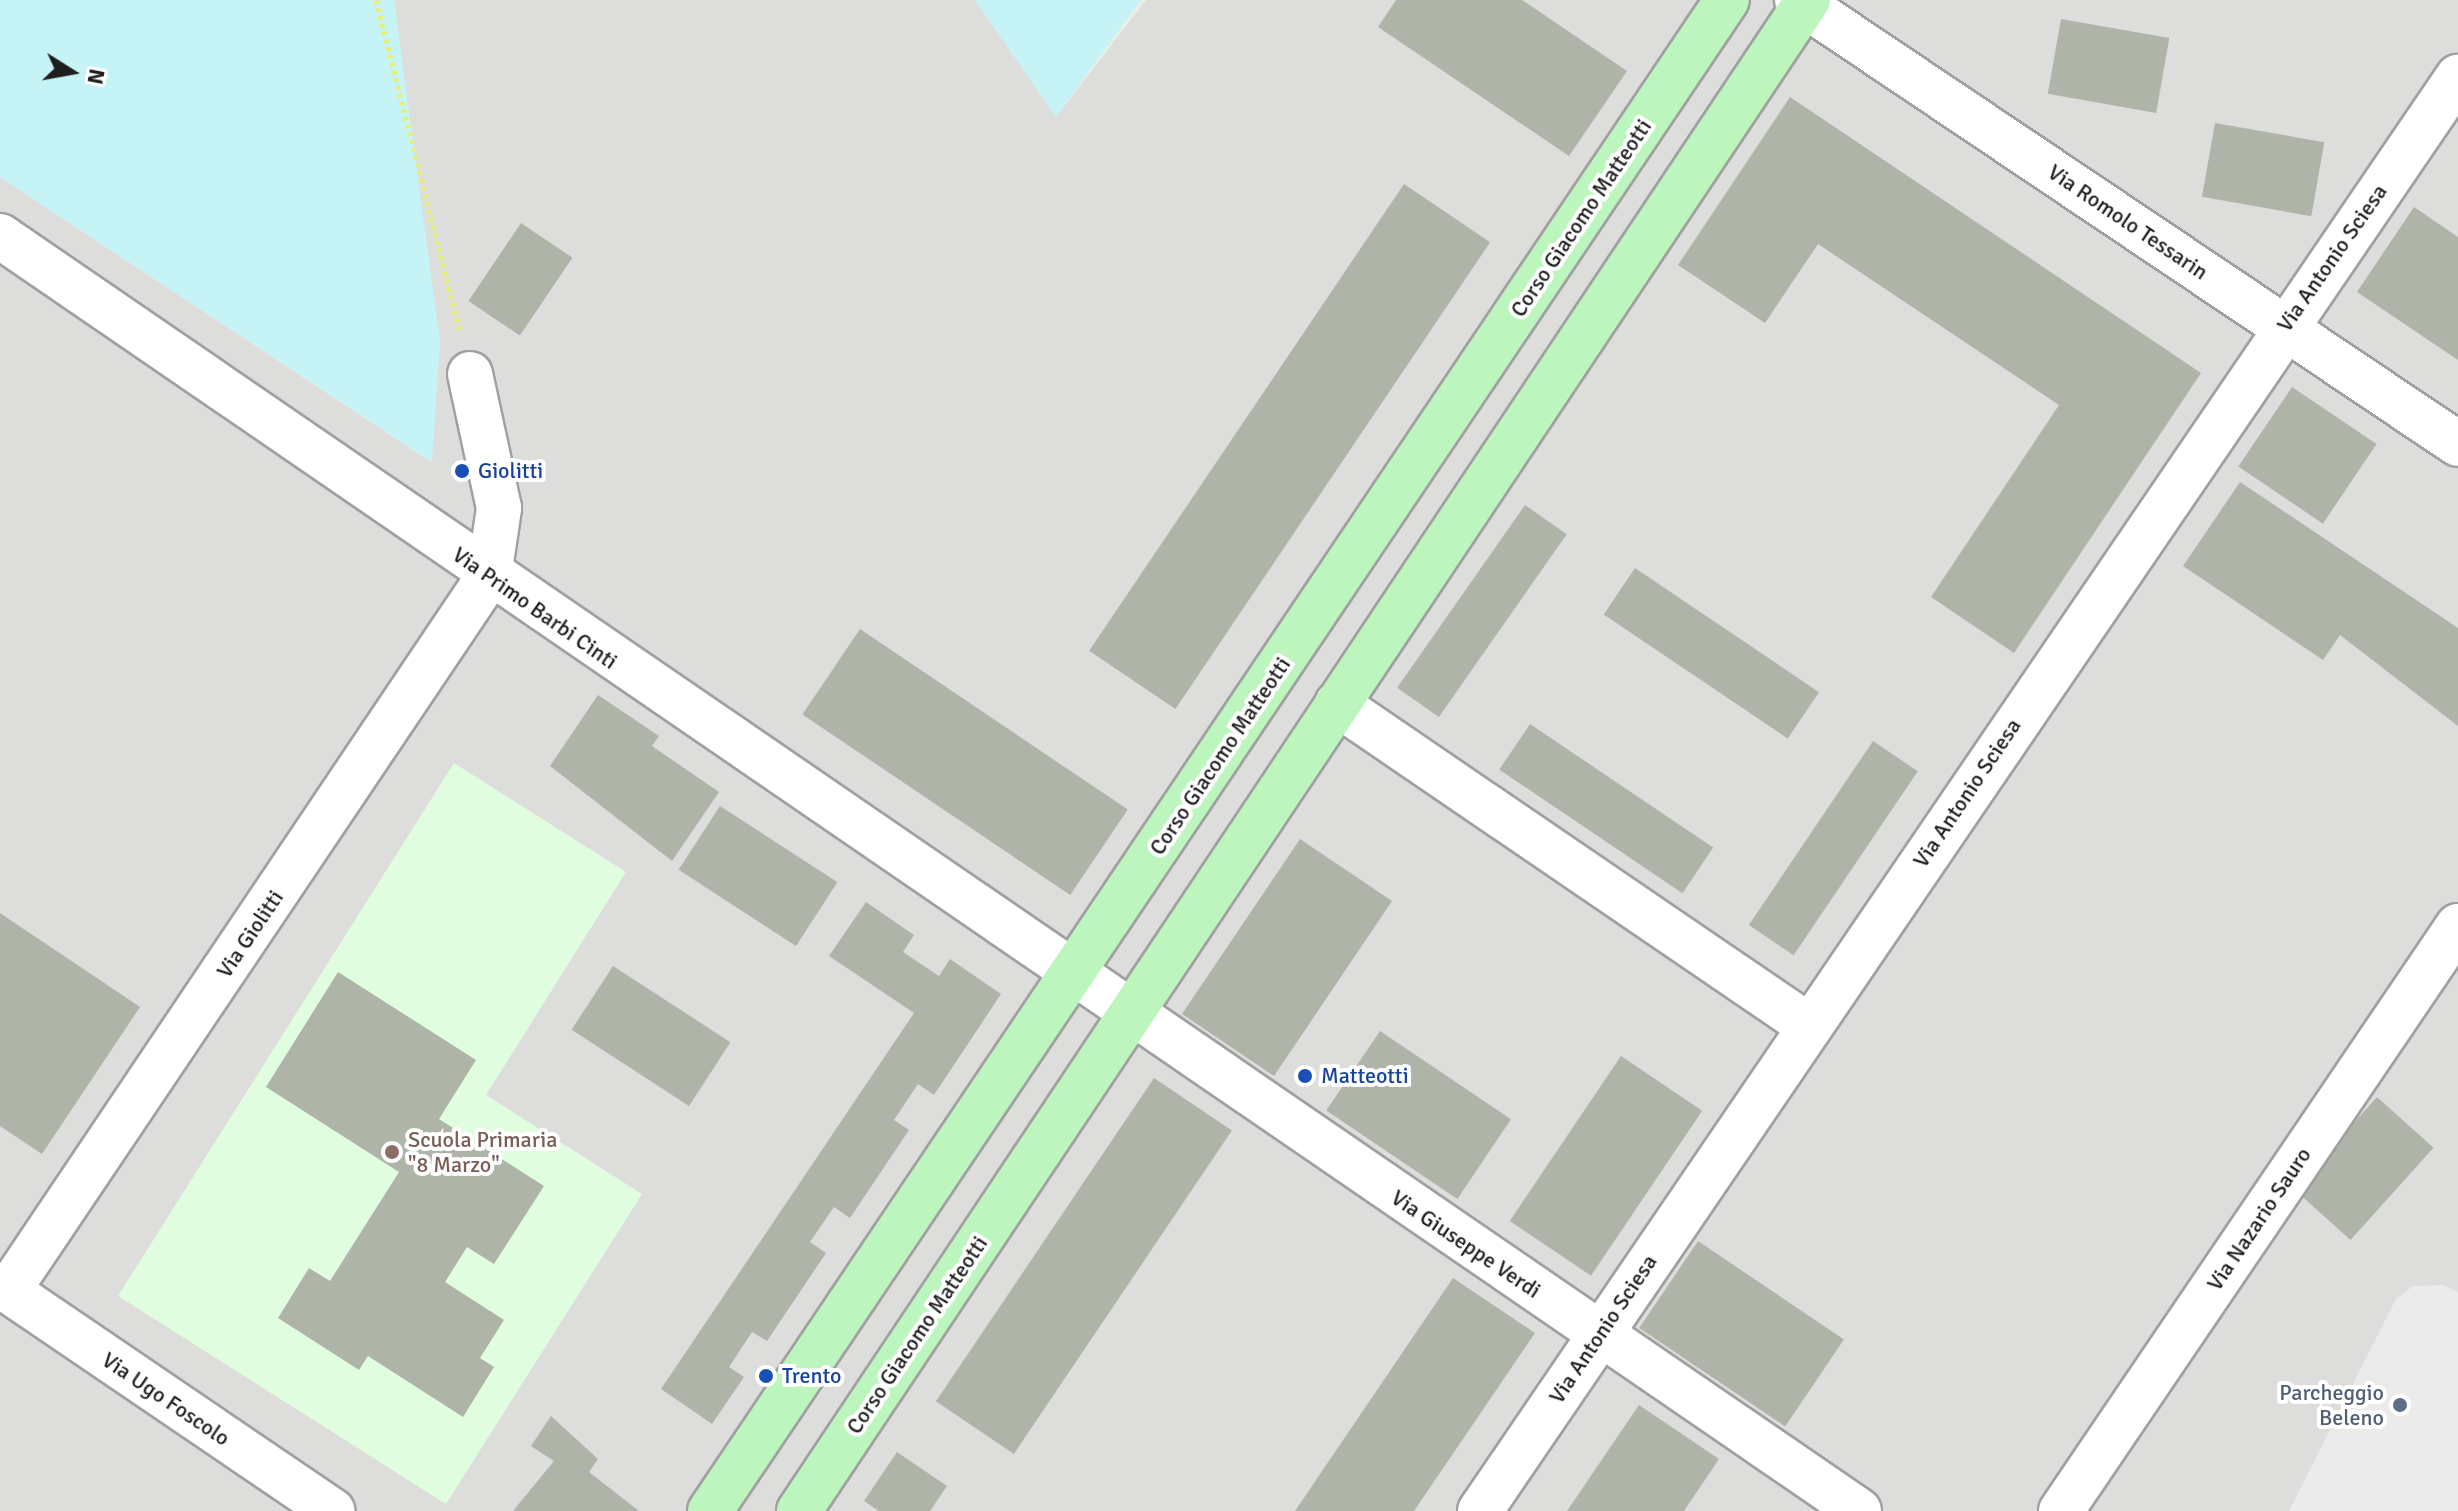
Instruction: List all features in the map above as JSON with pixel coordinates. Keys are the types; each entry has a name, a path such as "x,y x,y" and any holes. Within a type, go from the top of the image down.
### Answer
{"street":[{"name":"Corso Giacomo Matteotti","path":"710,1511 1727,0"},
{"name":"Corso Giacomo Matteotti","path":"799,1511 1803,2"},
{"name":"Via Romolo Tessarin","path":"1803,2 2458,444"},
{"name":"Via Antonio Sciesa","path":"1480,1511 2284,327 2458,77"},
{"name":"Via Primo Barbi Cinti","path":"0,236 1072,977"},
{"path":"470,374 499,508 489,576"},
{"name":"Via Giolitti","path":"4,1288 489,576"},
{"path":"1337,704 1809,1026"},
{"name":"Via Nazario Sauro","path":"2061,1511 2458,926"},
{"name":"Via Giuseppe Verdi","path":"1072,977 1859,1511"},
{"name":"Via Ugo Foscolo","path":"4,1288 333,1511"}],"path":[{"path":"376,0 470,374"}],"shaded area":[{"path":"0,0 394,0 440,342 432,462 0,177"},
{"path":"389,0 975,0 1056,117 1146,0 2458,0 2458,1511 0,1511 0,177 431,462"},
{"path":"975,0 1141,0 1056,117"},
{"name":"Scuola Primaria \"8 Marzo\"","path":"454,763 626,872 486,1095 642,1194 446,1504 118,1296"},
{"name":"Parcheggio Beleno","path":"2444,1285 2458,1292 2458,1511 2289,1511 2396,1299 2413,1286"}],"building":[{"path":"1396,0 1522,0 1627,71 1569,156 1378,27"},
{"path":"2061,19 2169,38 2156,113 2048,94"},
{"path":"1790,97 2201,373 2014,653 1931,597 2059,405 1818,244 1765,323 1678,265"},
{"path":"2215,123 2324,142 2311,216 2202,197"},
{"path":"1404,184 1490,242 1175,709 1089,651"},
{"path":"2414,207 2458,237 2458,360 2357,292"},
{"path":"521,223 572,258 520,336 468,301"},
{"path":"2292,387 2377,444 2323,524 2238,467"},
{"path":"2240,482 2458,628 2458,726 2340,635 2323,660 2183,566"},
{"path":"1525,505 1567,534 1439,717 1397,688"},
{"path":"1635,568 1819,692 1788,739 1604,614"},
{"path":"860,629 1128,810 1070,895 802,714"},
{"path":"598,695 659,736 652,746 719,792 672,861 550,766"},
{"path":"1530,724 1713,848 1682,893 1499,770"},
{"path":"1873,741 1918,771 1794,955 1749,925"},
{"path":"720,806 837,882 796,946 679,870"},
{"path":"1300,839 1392,901 1274,1076 1182,1014"},
{"path":"866,902 914,935 903,952 939,976 950,959 1001,994 934,1095 918,1084 894,1120 909,1130 850,1218 834,1207 810,1242 826,1253 767,1341 752,1332 729,1367 744,1377 712,1424 661,1389 914,1013 829,956"},
{"path":"0,913 140,1007 42,1154 0,1126"},
{"path":"613,966 730,1042 689,1106 572,1030"},
{"path":"338,972 476,1060 439,1119 544,1186 494,1264 467,1247 445,1282 504,1320 480,1358 494,1367 463,1417 368,1356 359,1370 278,1318 309,1268 330,1281 399,1172 266,1087"},
{"path":"1380,1031 1511,1119 1457,1199 1326,1111"},
{"path":"1621,1056 1702,1111 1591,1276 1510,1221"},
{"path":"1154,1078 1232,1131 1014,1454 936,1401"},
{"path":"2377,1097 2433,1148 2351,1240 2294,1189"},
{"path":"1698,1241 1844,1339 1785,1426 1639,1328"},
{"path":"1453,1278 1535,1333 1414,1511 1295,1511"},
{"path":"1639,1405 1719,1459 1684,1511 1567,1511"},
{"path":"551,1416 598,1459 589,1472 639,1511 513,1511 554,1461 531,1446"},
{"path":"897,1452 947,1486 930,1511 879,1511 864,1501"}],"place":[{"name":"Giolitti","path":"462,471"},
{"name":"Matteotti","path":"1305,1076"},
{"name":"Scuola Primaria \"8 Marzo\"","path":"392,1152"},
{"name":"Trento","path":"766,1376"},
{"name":"Parcheggio Beleno","path":"2400,1405"}]}
